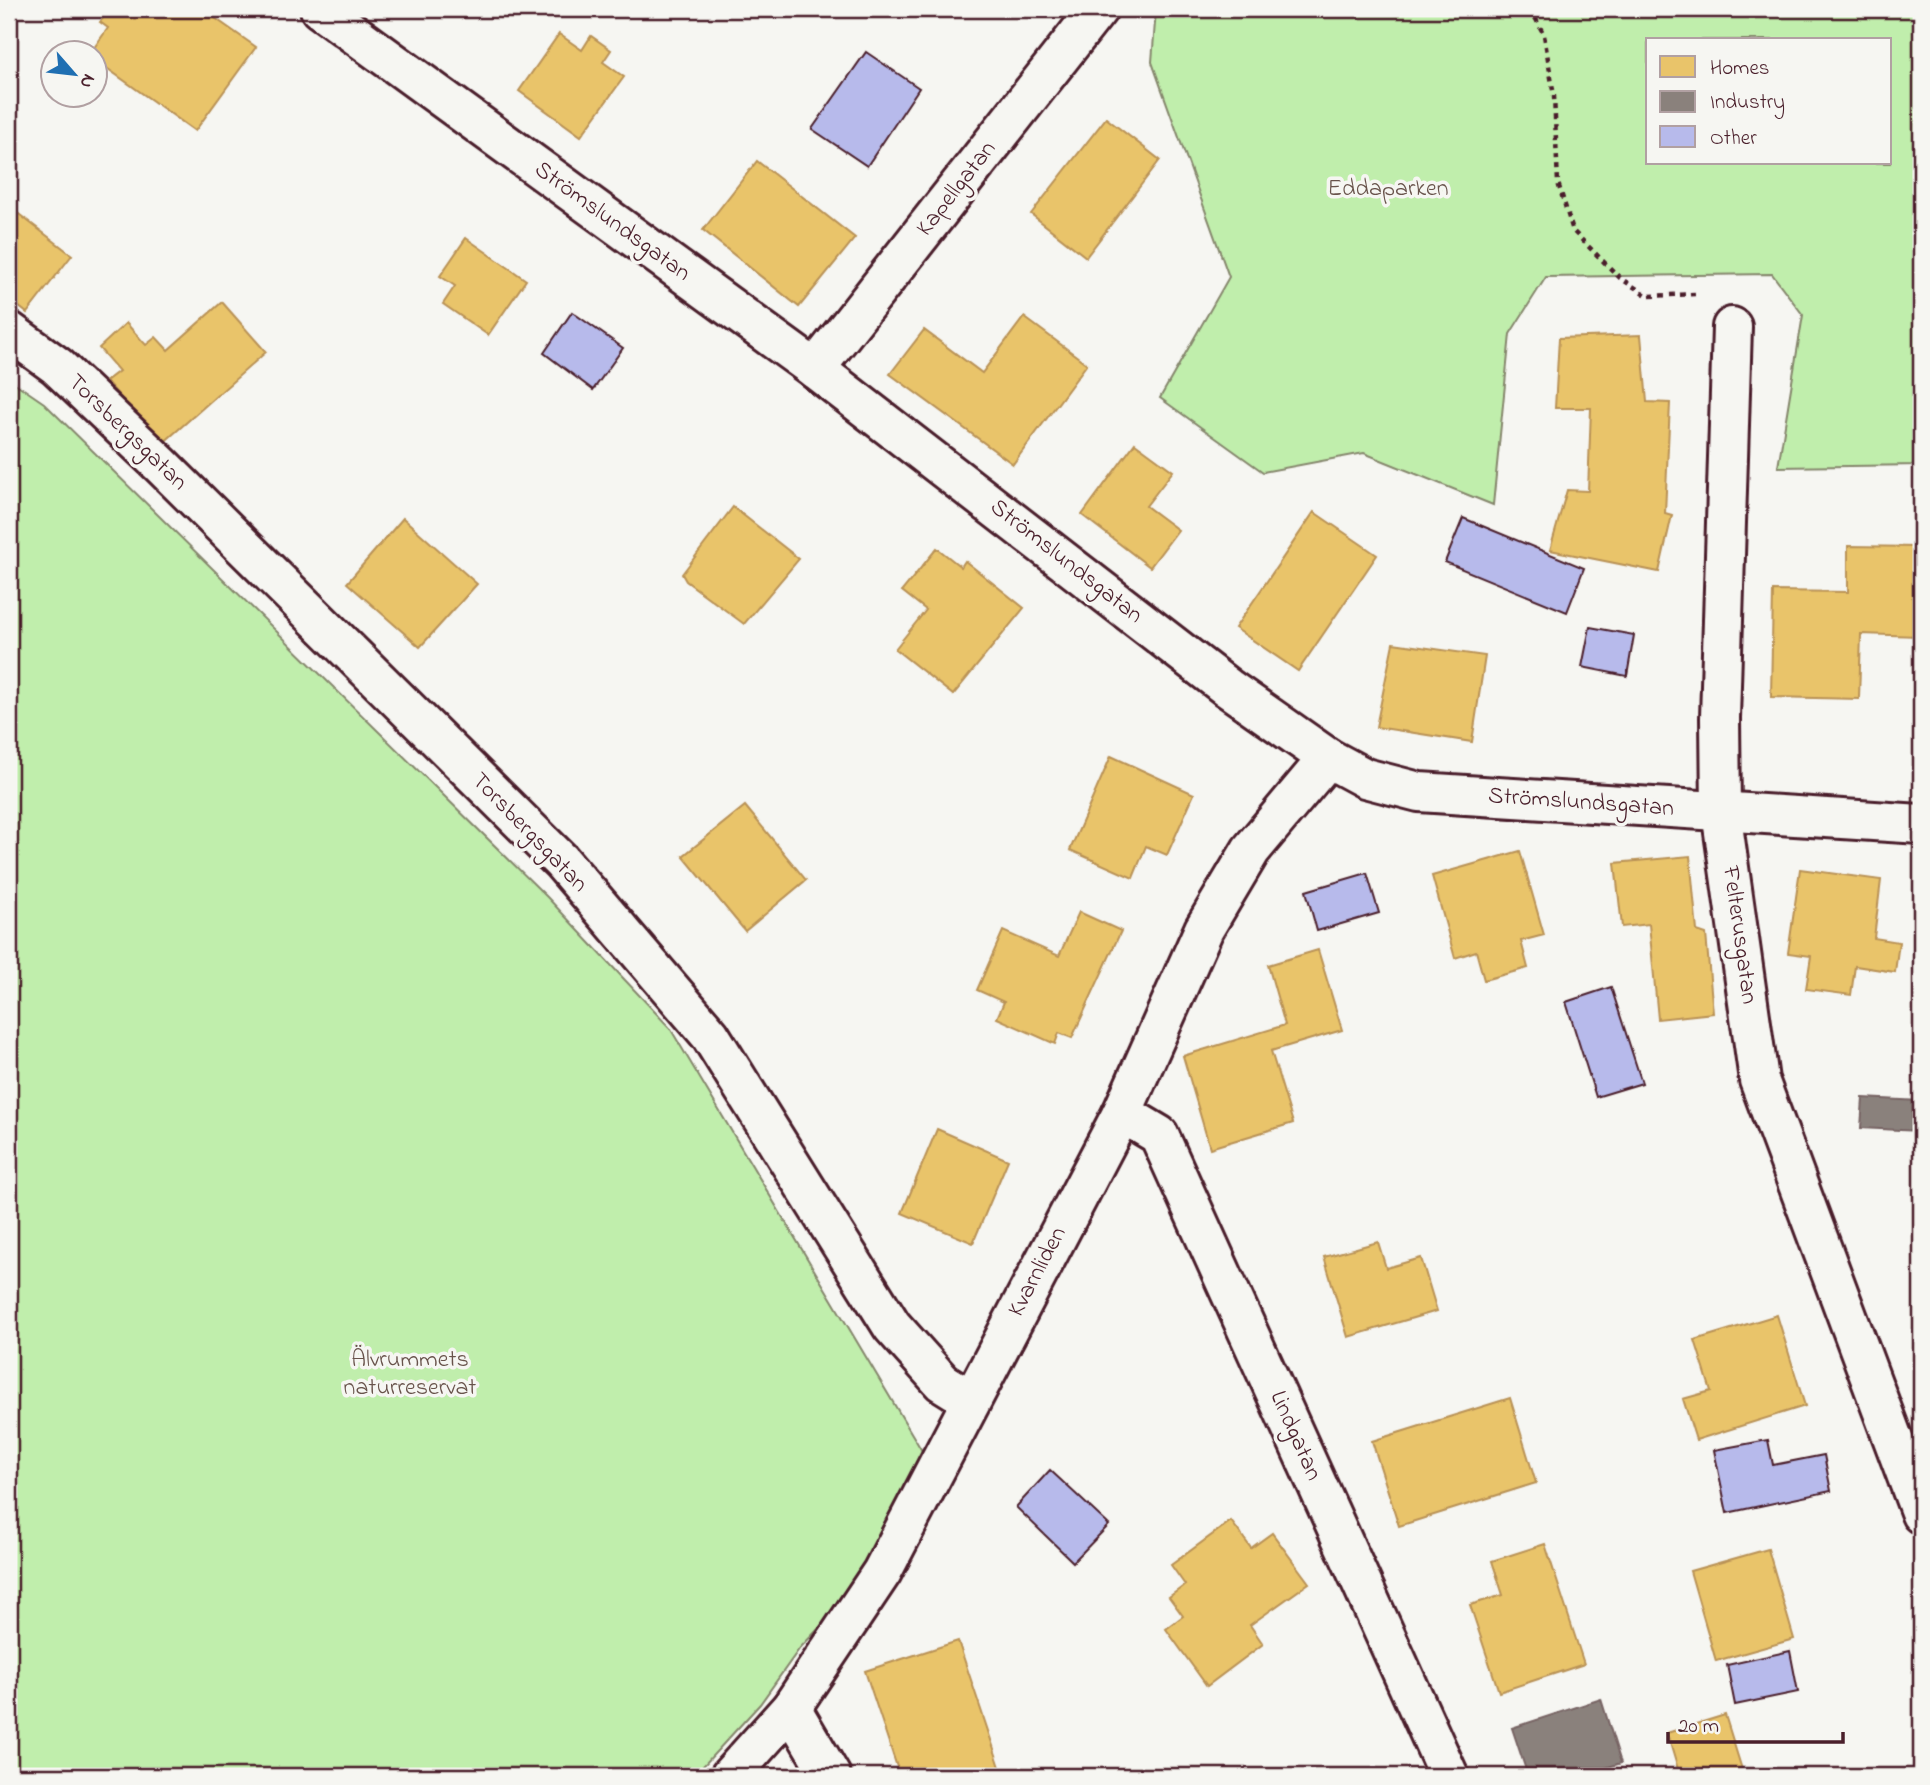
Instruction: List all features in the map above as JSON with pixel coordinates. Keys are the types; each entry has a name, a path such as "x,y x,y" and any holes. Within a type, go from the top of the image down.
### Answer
{"street":[{"name":"Strömslundsgatan","path":"320,9 815,369 1228,688 1328,758 1364,778 1419,792 1921,824"},
{"name":"Kapellgatan","path":"815,369 1098,9"},
{"name":"Felterusgatan","path":"1732,327 1720,718 1721,811 1759,1080 1921,1514"},
{"name":"Torsbergsgatan","path":"9,331 57,366 152,456 561,861 710,1035 892,1326 942,1382 971,1400"},
{"name":"Kvarnliden","path":"730,1776 790,1708 882,1572 1122,1112 1204,929 1251,850 1328,758"},
{"name":"Lindgatan","path":"1122,1112 1160,1135 1449,1776"},
{"path":"790,1708 831,1776"}],"path":[{"path":"1531,9 1544,35 1554,96 1558,183 1573,231 1620,278 1648,296 1718,293 1732,327"}],"green space":[{"name":"Eddaparken","path":"1156,9 1921,9 1921,465 1778,467 1803,315 1772,274 1546,277 1510,334 1493,505 1364,453 1263,472 1160,398 1229,277 1152,62"},
{"name":"Älvrummets naturreservat","path":"9,379 44,403 547,897 670,1028 928,1461 847,1599 800,1648 760,1704 694,1776 9,1776"}],"building: Homes":[{"path":"110,9 202,9 256,47 195,131 108,69 108,38 101,38 108,28 100,22"},
{"path":"559,34 582,50 591,36 611,50 603,62 624,77 581,136 519,91"},
{"path":"1106,118 1160,160 1086,257 1031,214"},
{"path":"757,161 855,238 799,307 703,230"},
{"path":"11,208 72,255 27,313 9,299"},
{"path":"466,238 526,280 488,335 443,304 455,286 440,276"},
{"path":"222,302 266,352 162,444 106,381 119,371 99,348 126,323 146,345 156,337 168,350"},
{"path":"1024,317 1087,364 1013,464 890,374 924,330 982,373"},
{"path":"1641,335 1647,402 1670,403 1665,513 1672,515 1659,572 1550,550 1567,490 1588,491 1591,408 1555,408 1559,338"},
{"path":"1135,443 1173,471 1146,506 1178,530 1150,567 1082,515"},
{"path":"733,507 799,559 744,624 686,581 682,574"},
{"path":"1314,512 1377,555 1298,671 1235,628"},
{"path":"403,518 477,584 420,647 347,583"},
{"path":"1848,546 1920,547 1918,636 1861,634 1859,699 1771,697 1773,591 1848,592"},
{"path":"937,548 961,567 965,561 1024,608 953,695 895,649 926,610 902,591"},
{"path":"1393,643 1485,656 1472,742 1376,727"},
{"path":"1111,756 1194,794 1167,855 1146,846 1133,878 1070,850"},
{"path":"745,806 806,880 745,931 683,856"},
{"path":"1520,851 1544,935 1521,941 1528,968 1484,980 1476,951 1455,958 1432,876"},
{"path":"1690,856 1697,931 1706,934 1713,1013 1658,1019 1649,924 1622,927 1615,863"},
{"path":"1800,869 1881,880 1874,938 1899,942 1895,972 1855,966 1851,995 1806,989 1811,956 1788,953"},
{"path":"1079,912 1121,931 1072,1038 1059,1033 1055,1044 997,1018 1004,1002 977,990 1003,931 1059,956"},
{"path":"1318,950 1342,1030 1271,1051 1293,1123 1210,1148 1183,1056 1285,1025 1268,965"},
{"path":"937,1129 1008,1160 973,1243 902,1213"},
{"path":"1378,1242 1386,1268 1421,1258 1437,1311 1348,1337 1324,1257"},
{"path":"1777,1315 1805,1406 1696,1440 1683,1399 1711,1391 1695,1340"},
{"path":"1510,1398 1536,1483 1399,1526 1372,1441"},
{"path":"1231,1521 1251,1548 1272,1533 1309,1583 1250,1625 1263,1644 1207,1686 1166,1629 1183,1616 1169,1597 1185,1585 1171,1565"},
{"path":"1545,1544 1584,1664 1499,1692 1470,1605 1503,1595 1492,1561"},
{"path":"1768,1549 1794,1639 1716,1661 1690,1571"},
{"path":"958,1641 1003,1776 900,1776 865,1671"},
{"path":"1725,1715 1744,1776 1680,1776 1667,1733"}],"building: Industry":[{"path":"1863,1098 1920,1101 1919,1131 1861,1128"},
{"path":"1601,1699 1621,1763 1579,1776 1528,1776 1512,1728"}],"building: Other":[{"path":"866,52 919,88 867,166 812,129"},
{"path":"572,312 623,348 593,390 544,353"},
{"path":"1463,518 1584,568 1567,612 1445,562"},
{"path":"1590,627 1634,635 1627,676 1582,667"},
{"path":"1367,873 1379,913 1317,931 1306,891"},
{"path":"1611,987 1642,1083 1596,1097 1566,1002"},
{"path":"1768,1440 1773,1465 1824,1455 1831,1491 1727,1513 1714,1450"},
{"path":"1050,1470 1109,1525 1073,1562 1016,1507"},
{"path":"1790,1651 1798,1692 1735,1705 1727,1665"}]}
